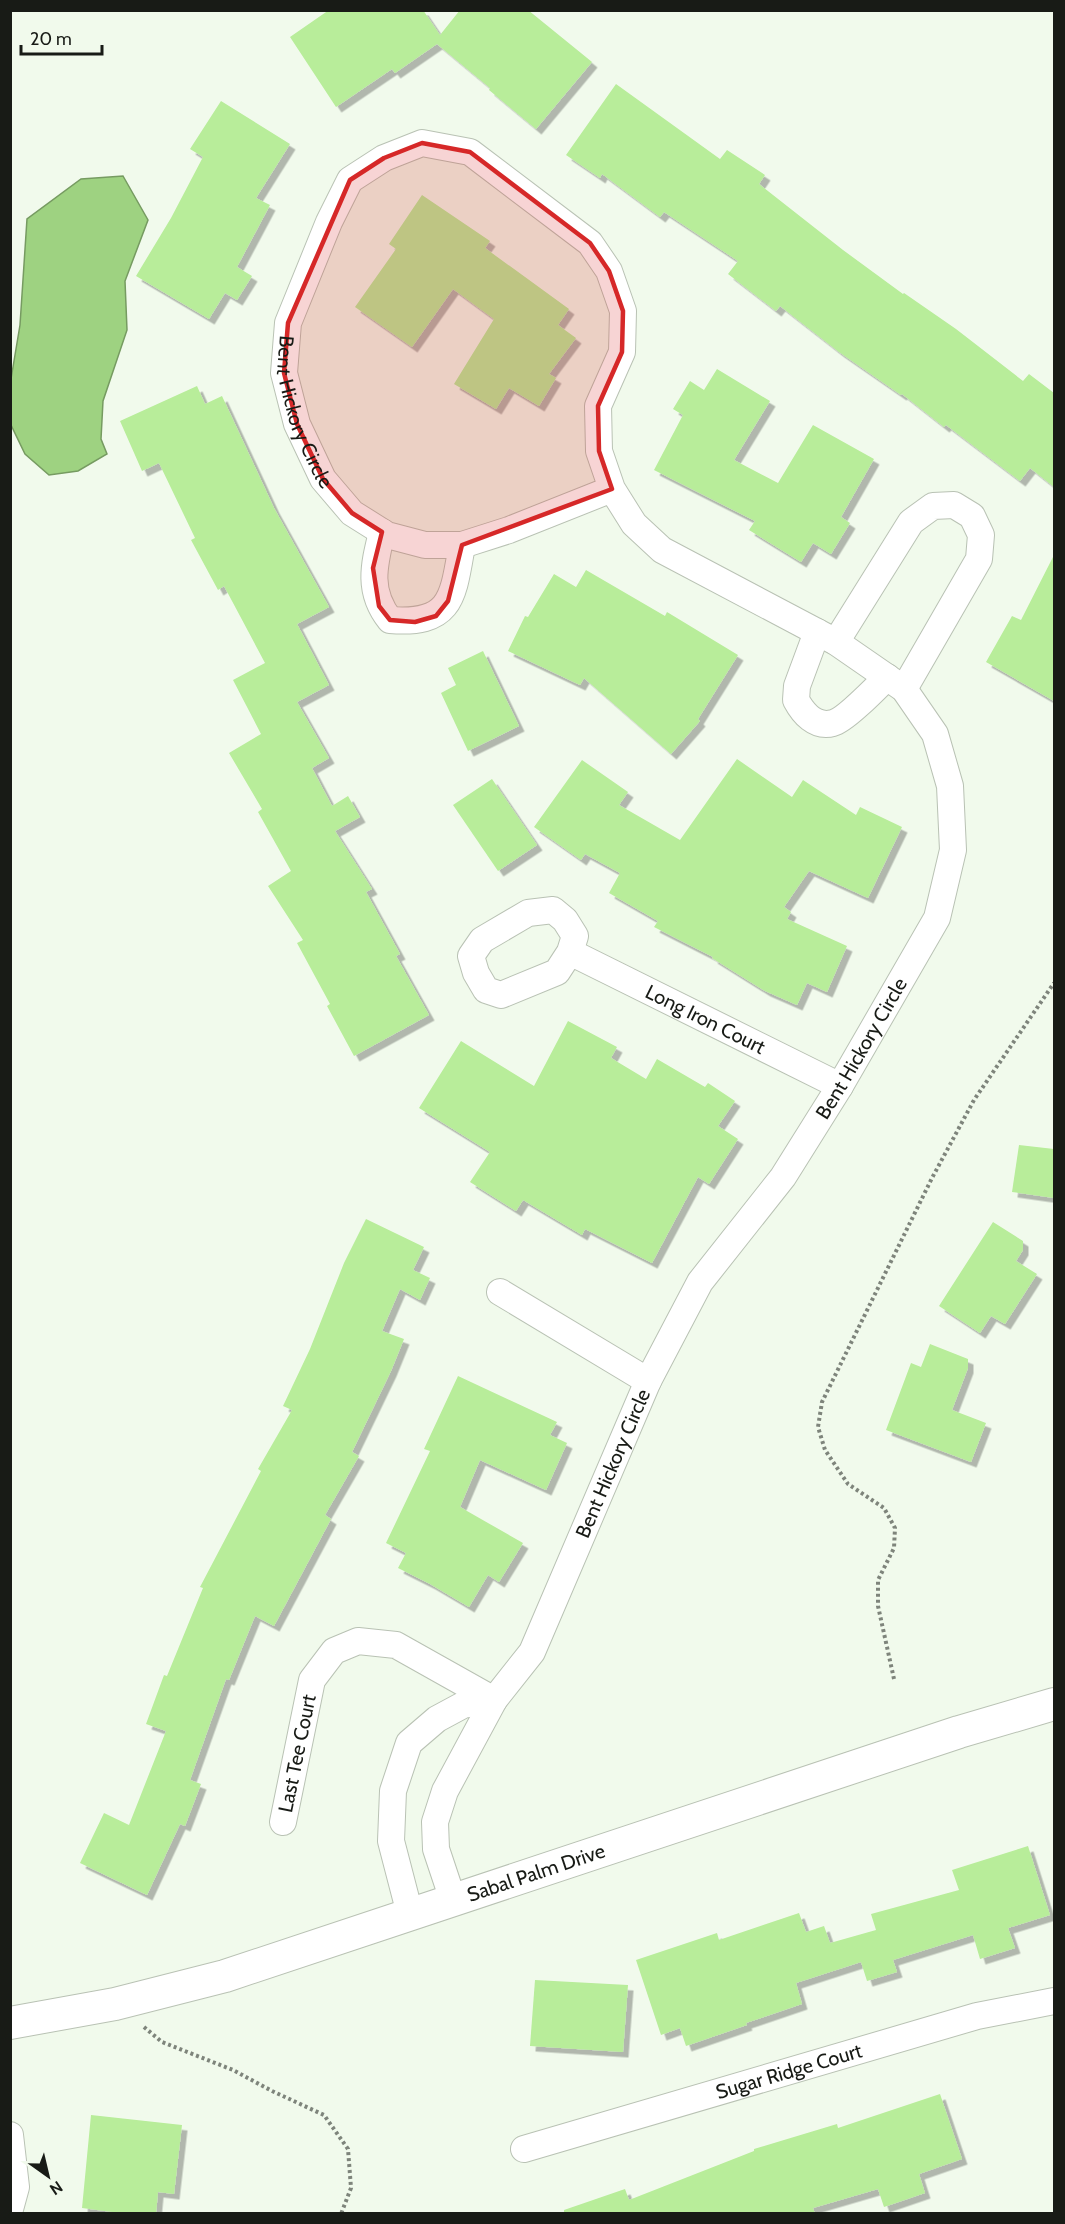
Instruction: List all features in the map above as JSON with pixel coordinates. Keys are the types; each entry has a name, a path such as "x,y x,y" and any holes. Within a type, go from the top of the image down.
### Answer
{"street":[{"name":"Bent Hickory Circle","path":"453,1900 436,1849 435,1822 445,1791 494,1700 532,1652 648,1381 700,1282 783,1178 840,1086 937,918 953,850 950,786 935,734 896,683 826,637 662,550 634,524 612,489 599,451 598,406 622,352 623,311 609,271 590,243 470,152 422,143 384,158 350,180 329,222 288,323 285,373 297,424 323,479 352,513 387,536 425,545 462,545 509,530 612,489"},
{"path":"954,505 972,516 981,535 979,560 896,683 865,699 833,723 819,723 809,719 796,700 797,686 826,637 910,522 933,506 954,505"},
{"path":"382,532 373,568 379,606 390,620 415,622 436,616 448,601 462,545"},
{"name":"Long Iron Court","path":"570,952 840,1086"},
{"path":"500,1292 648,1381"},
{"name":"Last Tee Court","path":"283,1822 312,1680 334,1651 358,1641 396,1645 494,1700"},
{"path":"410,1914 391,1841 393,1791 409,1743 436,1719 463,1705 494,1700"},
{"name":"Sabal Palm Drive","path":"10,2023 115,2004 225,1976 959,1732 1054,1704"},
{"name":"Sugar Ridge Court","path":"524,2149 977,2016 1054,2001"},
{"path":"10,2135 16,2187 10,2209"}],"path":[{"path":"894,1679 878,1606 878,1580 894,1548 895,1528 884,1508 848,1484 825,1450 818,1427 822,1402 932,1178 974,1100 1054,983"},
{"path":"139,2023 162,2042 233,2070 324,2115 348,2149 351,2188 340,2214"}],"highlighted area":[{"path":"422,143 470,152 590,243 609,271 623,311 622,352 598,406 599,451 612,489 462,545 448,601 436,616 415,622 390,620 379,606 373,568 382,532 352,513 323,479 297,424 284,373 288,323 350,180 384,158"}],"shaded area":[{"path":"123,176 148,220 125,281 127,330 103,401 101,439 107,454 78,471 49,475 25,454 11,425 11,379 20,325 27,219 81,179"}],"building":[{"path":"329,10 423,10 440,35 460,10 528,10 592,62 536,129 437,44 395,73 392,69 336,107 290,37"},
{"path":"616,84 720,159 727,150 765,175 759,184 843,250 956,329 1023,381 1029,374 1054,393 1054,487 1030,468 1020,481 946,425 944,427 902,394 839,352 780,306 776,311 728,274 738,261 664,212 660,217 602,174 600,178 566,155"},
{"path":"221,101 290,144 256,198 270,205 237,267 252,276 237,300 225,293 209,319 136,276 171,218 203,157 190,149"},
{"path":"422,195 490,241 485,248 569,309 558,325 576,338 549,374 556,378 539,406 509,388 496,409 454,384 494,319 453,289 412,347 355,307 396,249 389,244"},
{"path":"717,369 770,401 734,460 778,483 813,425 874,459 841,517 850,523 831,554 813,543 801,562 749,530 755,521 654,470 683,415 673,409 690,381 704,390"},
{"path":"197,386 205,404 222,396 274,508 329,607 297,624 329,685 297,702 329,758 312,768 332,806 348,796 360,817 335,831 372,889 366,892 400,954 396,956 429,1015 354,1056 327,1006 330,1004 297,943 303,940 268,886 291,871 258,812 262,809 229,753 261,734 233,680 265,663 224,586 218,590 191,540 195,538 159,463 142,471 120,421"},
{"path":"1054,555 1054,701 986,662 1012,616 1021,620"},
{"path":"586,570 665,616 667,612 738,655 698,719 700,721 671,754 584,678 580,685 508,651 525,616 528,617 554,574 576,587"},
{"path":"483,651 519,726 468,751 441,693 456,685 448,668"},
{"path":"737,759 792,797 803,780 856,815 860,807 902,827 868,898 809,871 784,907 791,912 787,919 847,946 827,992 807,983 797,1005 765,991 713,957 654,927 658,921 609,893 620,873 585,854 581,860 534,827 582,760 628,792 619,805 680,840"},
{"path":"492,779 537,845 498,871 453,805"},
{"path":"568,1021 617,1047 611,1058 646,1079 657,1059 705,1087 708,1083 735,1101 718,1126 738,1139 709,1184 698,1177 652,1263 585,1229 582,1235 523,1200 516,1211 470,1182 490,1152 419,1108 461,1041 534,1086"},
{"path":"1019,1145 1054,1149 1054,1198 1012,1192"},
{"path":"366,1219 424,1247 413,1270 430,1278 420,1300 400,1289 382,1331 404,1339 352,1452 359,1456 325,1515 331,1519 274,1626 255,1616 229,1680 226,1679 190,1780 201,1784 185,1826 180,1824 147,1895 80,1863 104,1813 129,1825 166,1731 146,1724 164,1675 167,1676 203,1588 200,1587 261,1471 258,1469 292,1410 283,1406 310,1349 344,1263"},
{"path":"993,1222 1023,1241 1023,1250 1016,1261 1037,1274 1005,1324 991,1316 980,1333 939,1306"},
{"path":"930,1344 968,1359 968,1368 952,1410 986,1423 971,1462 886,1430 911,1363 921,1367"},
{"path":"458,1376 557,1422 550,1435 567,1443 546,1490 480,1460 460,1507 523,1543 499,1582 488,1575 469,1607 398,1568 406,1553 386,1543 430,1451 424,1449"},
{"path":"1028,1846 1050,1915 1008,1928 1015,1948 980,1959 973,1935 893,1960 897,1972 867,1981 861,1962 796,1983 802,2004 746,2023 747,2025 686,2046 680,2028 661,2035 636,1960 717,1933 719,1940 799,1913 806,1932 824,1926 830,1943 876,1930 871,1914 959,1890 952,1870"},
{"path":"535,1980 628,1985 623,2052 530,2046"},
{"path":"940,2094 962,2159 919,2174 925,2193 884,2207 878,2189 813,2208 815,2214 564,2214 564,2210 625,2189 629,2200 754,2151 754,2149 837,2124 838,2128"},
{"path":"91,2115 182,2125 174,2194 158,2192 156,2214 128,2214 82,2208"}]}
